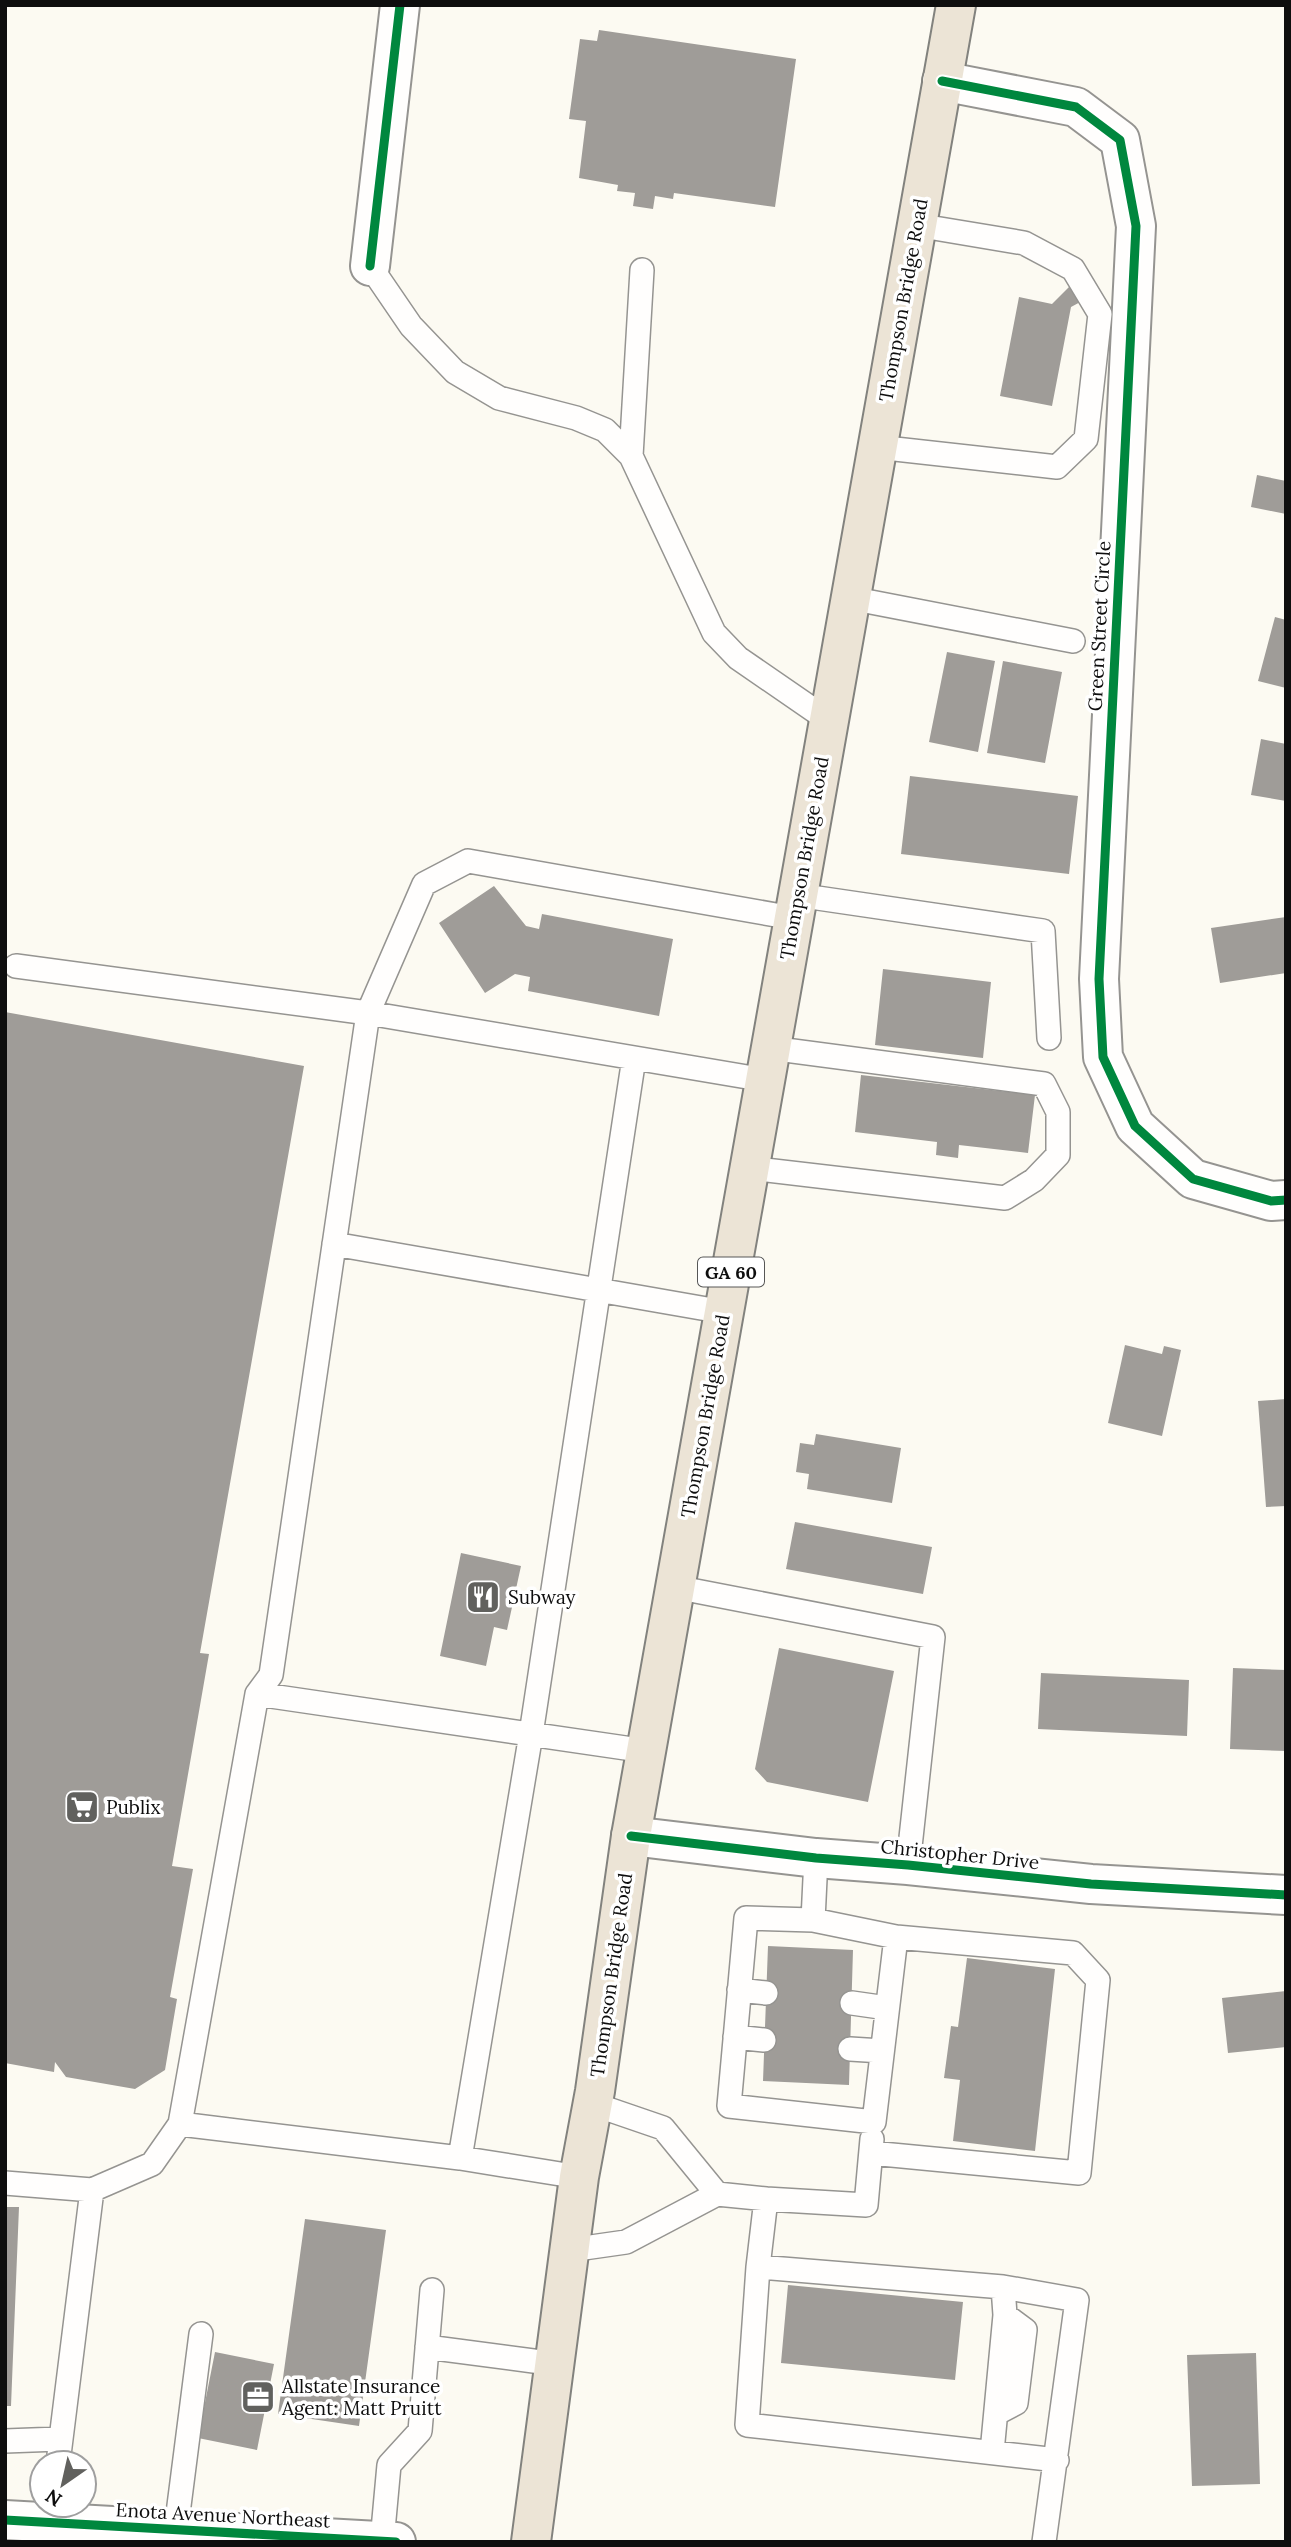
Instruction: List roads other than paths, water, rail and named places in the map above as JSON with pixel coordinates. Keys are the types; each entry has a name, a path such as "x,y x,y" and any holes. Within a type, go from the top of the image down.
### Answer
{"highway":[{"name":"Thompson Bridge Road","path":"531,2542 579,2177 593,2104 631,1836 956,5"}],"street":[{"path":"370,266 400,5"},
{"name":"Green Street Circle","path":"942,81 1076,107 1119,140 1136,226 1100,965 1103,1057 1135,1126 1194,1179 1271,1201 1286,1200"},
{"name":"Christopher Drive","path":"631,1836 816,1858 1091,1884 1286,1895"},
{"name":"Enota Avenue Northeast","path":"5,2520 28,2517"},
{"name":"Enota Avenue Northeast","path":"95,2519 244,2538 389,2541"}],"lane":[{"path":"877,447 1057,467 1086,439 1100,314 1073,269 1024,243 916,225"},
{"path":"370,266 411,326 455,372 499,398 576,418 606,430 631,456 713,633 738,658 828,720"},
{"path":"631,456 642,270"},
{"path":"850,598 1073,641"},
{"path":"5,2183 92,2190 152,2164 180,2124 257,1694 271,1675 368,1013 424,884 468,861 795,907 1043,931 1049,1038"},
{"path":"16,966 368,1013 634,1058 767,1064 1044,1084 1058,1112 1058,1155 1034,1180 1005,1198 749,1168"},
{"path":"460,2158 531,1734 634,1058"},
{"path":"334,1244 723,1312"},
{"path":"675,1587 933,1637 908,1865"},
{"path":"257,1694 646,1751"},
{"path":"813,1920 816,1858"},
{"path":"871,2153 1079,2173 1098,1980 1073,1953 896,1937 813,1920 746,1918 729,2106 874,2122"},
{"path":"570,2250 626,2242 717,2194 866,2205 896,1937"},
{"path":"740,1990 766,1993"},
{"path":"852,2003 887,2008"},
{"path":"736,2037 764,2040"},
{"path":"850,2049 882,2051"},
{"path":"593,2104 663,2127 717,2194"},
{"path":"180,2124 460,2158 579,2177"},
{"path":"59,2449 92,2190"},
{"path":"766,2199 758,2267 747,2425 1057,2459"},
{"path":"758,2267 1003,2287 1077,2300 1044,2542"},
{"path":"992,2452 1005,2315 1003,2287"},
{"path":"389,2541 389,2465 420,2431 432,2290"},
{"path":"176,2529 201,2334"},
{"path":"427,2347 556,2364"},
{"path":"5,2441 59,2439"}],"place":[{"name":"Subway","path":"483,1597"},
{"name":"Publix","path":"82,1807"},
{"name":"Allstate Insurance Agent: Matt Pruitt","path":"258,2397"}]}
